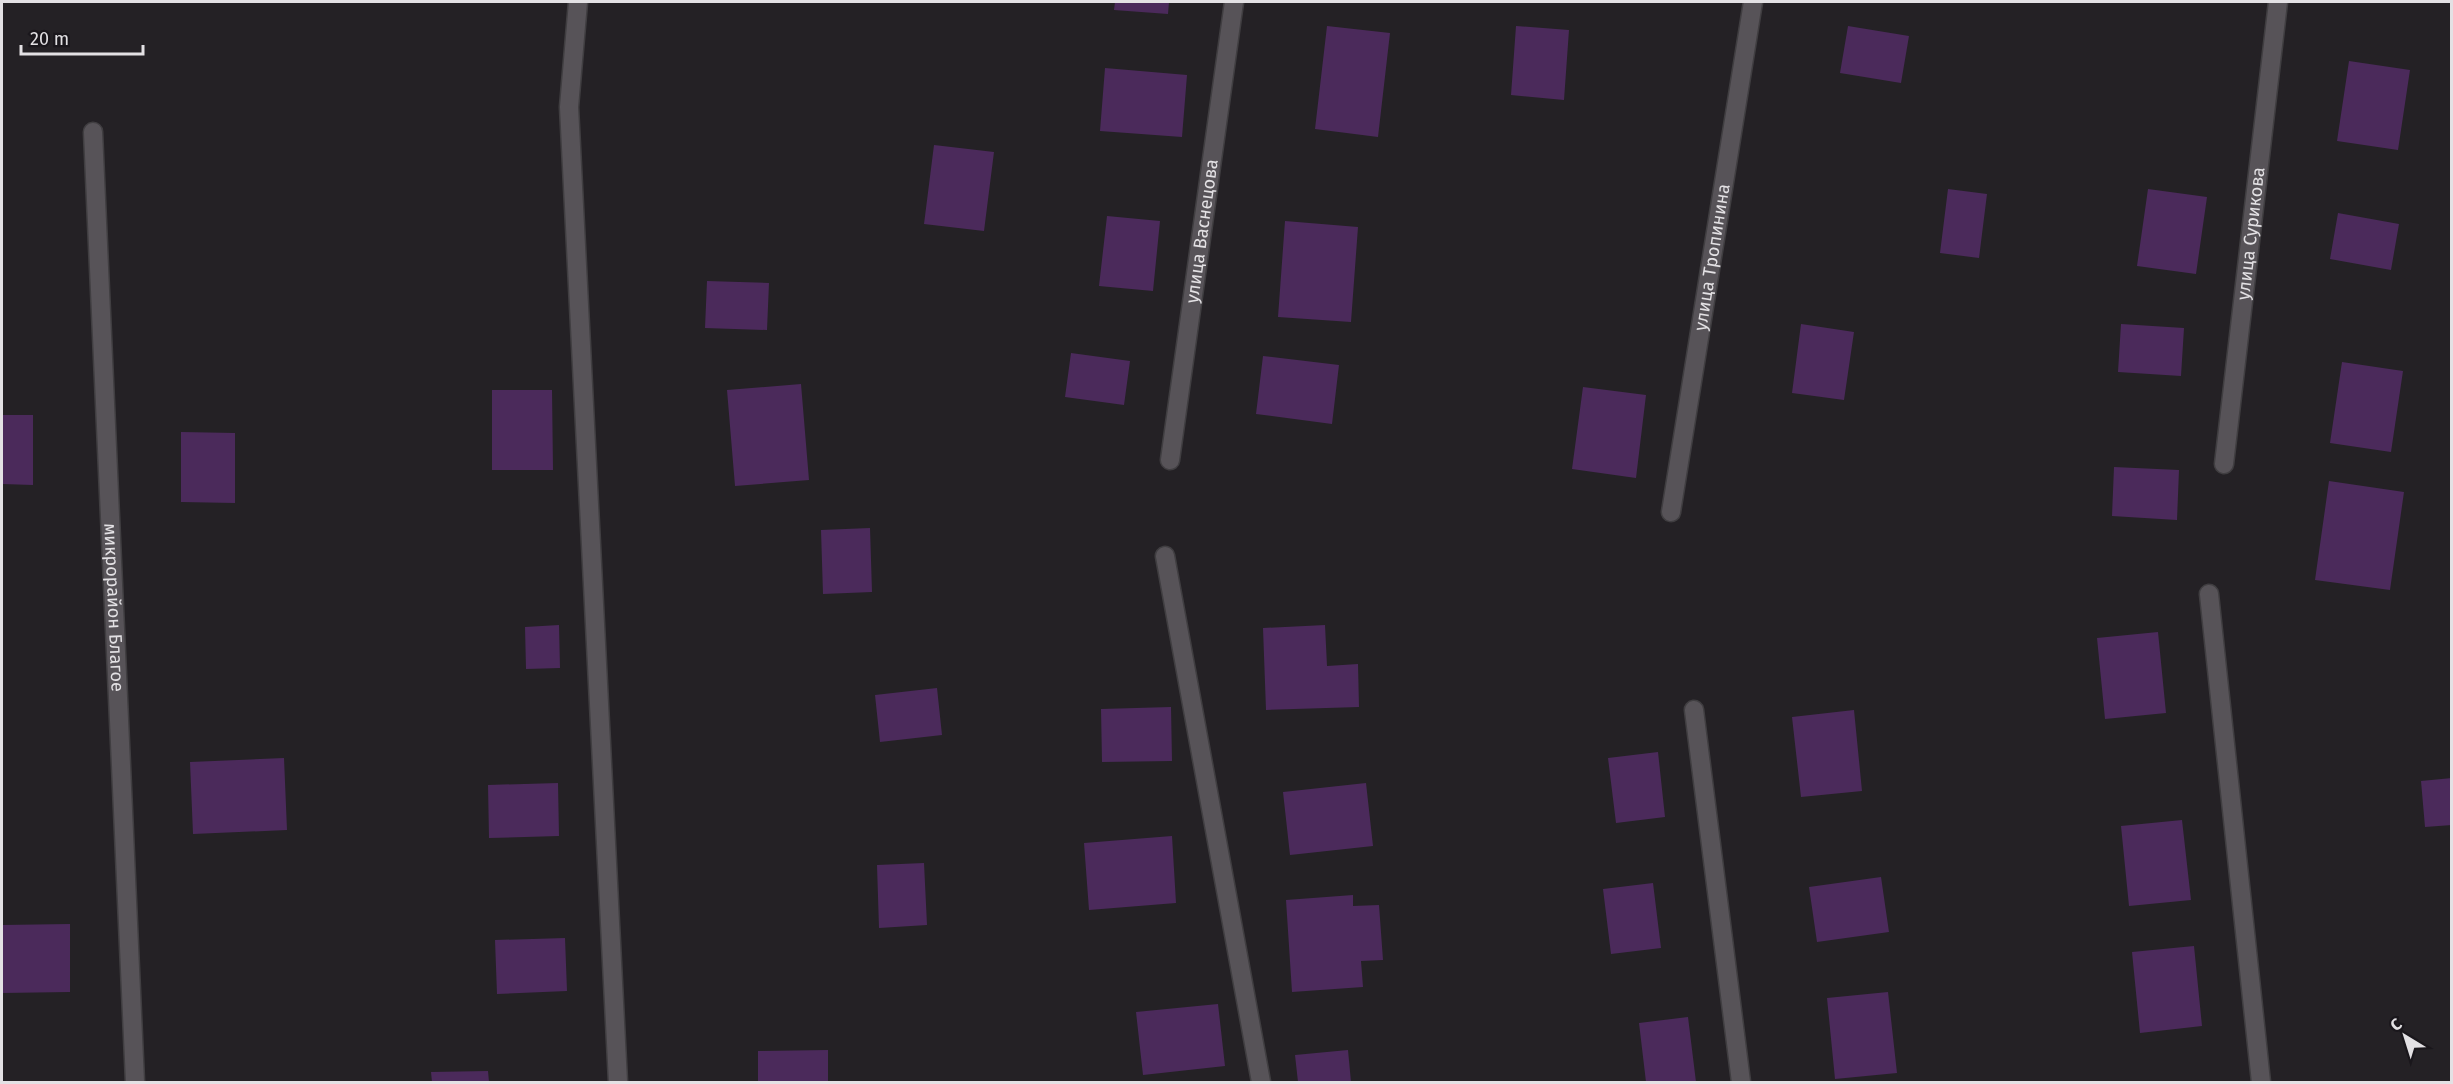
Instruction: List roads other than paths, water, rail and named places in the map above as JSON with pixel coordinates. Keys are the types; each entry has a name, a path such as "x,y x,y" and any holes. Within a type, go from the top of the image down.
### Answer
{"street":[{"path":"578,2 569,107 618,1083"},
{"name":"улица Васнецова","path":"1170,460 1234,2"},
{"name":"улица Тропинина","path":"1671,512 1753,2"},
{"name":"улица Сурикова","path":"2224,464 2278,2"},
{"name":"микрорайон Благое","path":"93,132 135,1083"},
{"path":"1165,556 1261,1083"},
{"path":"2209,594 2261,1083"},
{"path":"1694,710 1741,1083"}]}
